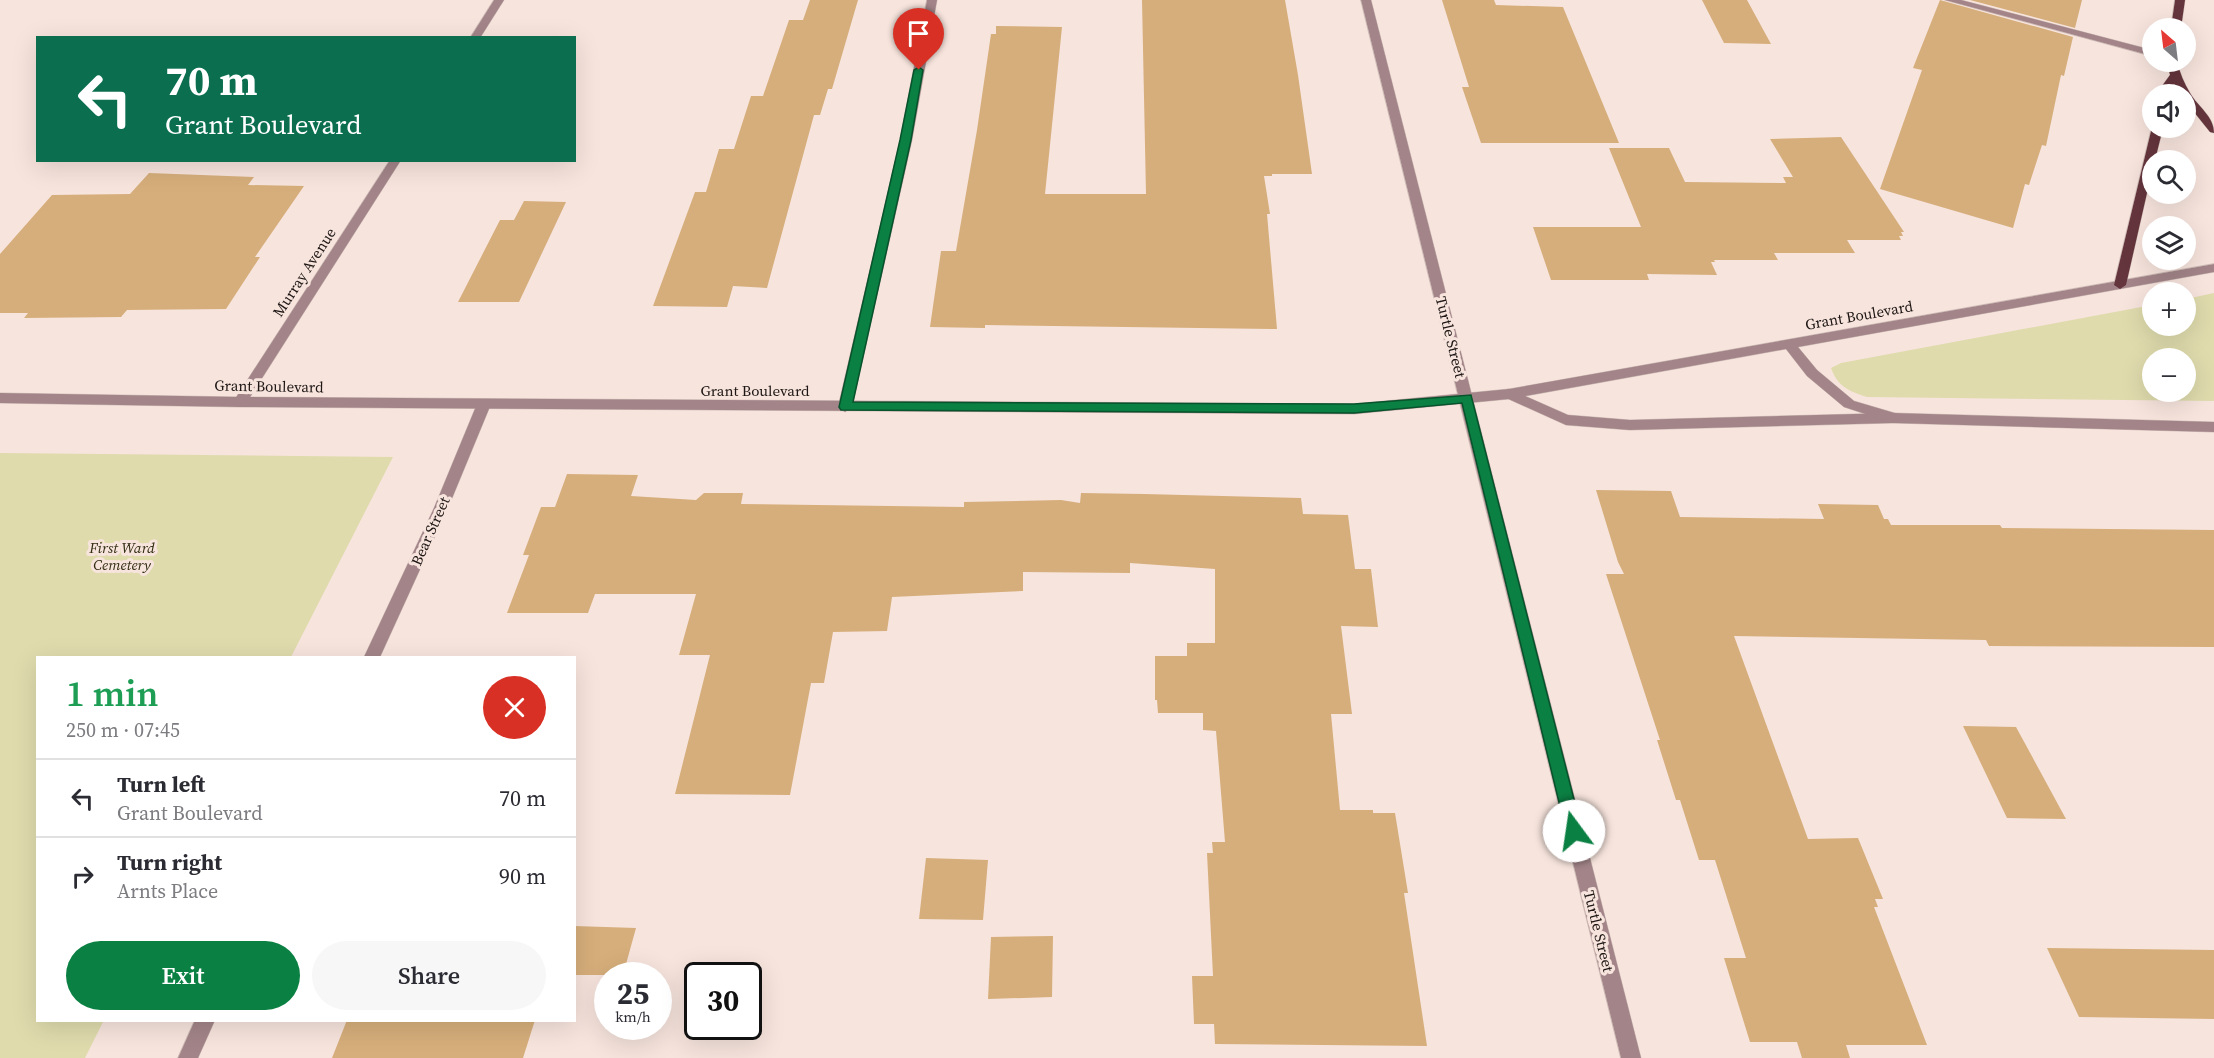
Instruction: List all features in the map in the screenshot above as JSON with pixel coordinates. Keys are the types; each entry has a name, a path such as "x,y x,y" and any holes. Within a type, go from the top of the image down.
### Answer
{"main road":[{"path":"2177,18 2180,0"},
{"path":"2174,72 2180,84"},
{"path":"2168,84 2175,75"},
{"path":"2196,108 2214,130"},
{"path":"2120,285 2155,138"}],"street":[{"path":"476,36 499,0"},
{"path":"845,407 906,140 932,0"},
{"name":"Turtle Street","path":"1366,0 1631,1058"},
{"path":"1950,0 2142,50"},
{"name":"Murray Avenue","path":"240,402 395,162"},
{"name":"Grant Boulevard","path":"0,398 845,407 1354,409 1509,394 2214,268"},
{"path":"1789,344 1812,373 1849,404 1893,418"},
{"name":"Grant Boulevard","path":"1509,394 1566,420 1630,425 1893,418 2214,427"},
{"name":"Bear Street","path":"372,656 441,508 484,404"},
{"path":"188,1058 204,1022"}],"green space":[{"path":"2214,293 2214,401 2196,401 2196,348 2142,348 2142,400 1867,397 1855,393 1837,380 1831,368 1841,363 2142,307 2142,336 2196,336 2196,297"},
{"name":"First Ward Cemetery","path":"0,453 393,457 292,656 36,656 36,1022 103,1022 85,1058 0,1058"}],"building":[{"path":"810,0 858,0 832,89 828,89 820,115 814,115 767,288 733,286 727,307 653,306 695,192 706,192 719,149 734,149 751,96 763,96 789,20 803,20"},
{"path":"1142,0 1285,0 1312,174 1264,176 1270,214 1267,214 1277,329 985,325 985,328 930,327 941,251 956,251 991,34 996,34 996,26 1062,27 1045,194 1146,194"},
{"path":"1442,0 1494,0 1496,5 1563,7 1619,143 1481,143 1462,87 1469,87"},
{"path":"1702,0 1747,0 1771,44 1724,43"},
{"path":"1940,0 2073,37 2064,76 2061,75 2046,146 2042,145 2029,185 2025,184 2013,228 1880,189 1922,70 1913,68"},
{"path":"1970,0 2082,0 2075,28"},
{"path":"1841,137 1904,232 1901,232 1903,236 1899,236 1901,240 1847,240 1855,253 1774,253 1778,260 1714,260 1715,262 1711,262 1717,275 1647,274 1649,280 1551,280 1533,227 1641,227 1609,148 1669,148 1685,182 1786,183 1783,177 1793,177 1770,139"},
{"path":"149,173 254,177 248,185 304,186 255,257 260,257 226,309 127,310 121,317 24,318 28,313 0,313 0,254 52,195 130,194"},
{"path":"524,201 566,202 519,302 458,302 500,220 514,220"},
{"path":"567,474 638,475 631,496 696,500 704,493 743,493 741,504 964,507 964,502 1061,500 1080,503 1081,493 1144,494 1301,498 1303,514 1348,515 1355,569 1371,569 1378,627 1341,626 1352,714 1331,714 1340,810 1395,813 1408,893 1404,893 1427,1046 1215,1044 1214,1024 1194,1024 1192,976 1213,976 1207,853 1213,853 1212,842 1225,842 1216,731 1203,730 1203,713 1158,713 1157,700 1155,700 1155,656 1187,656 1187,643 1215,643 1215,569 1130,563 1130,573 1023,572 1023,591 892,597 887,631 833,632 824,683 811,683 790,795 675,794 710,655 679,655 696,594 595,594 588,613 507,613 529,555 523,555 541,507 555,507"},
{"path":"1596,490 1671,491 1680,517 1824,519 1818,504 1878,505 1884,519 1888,519 1891,525 2214,530 2214,647 1989,646 1986,640 1734,636 1808,839 1858,838 1883,899 1875,899 1878,907 1874,907 1927,1045 1846,1045 1850,1058 1802,1058 1797,1042 1750,1042 1724,958 1746,958 1715,860 1699,860 1680,800 1676,800 1657,740 1660,740 1606,574 1624,574 1618,562"},
{"path":"1963,726 2016,727 2066,819 2007,818"},
{"path":"926,858 988,860 983,920 919,919"},
{"path":"576,926 636,928 627,962 594,962 594,975 576,975"},
{"path":"1053,936 1052,997 988,999 991,937"},
{"path":"2047,948 2214,950 2214,1019 2079,1017"},
{"path":"346,1022 534,1022 523,1058 332,1058"}],"route":[{"path":"919,70 906,140 845,407 1354,409 1467,398 1574,831"}]}
